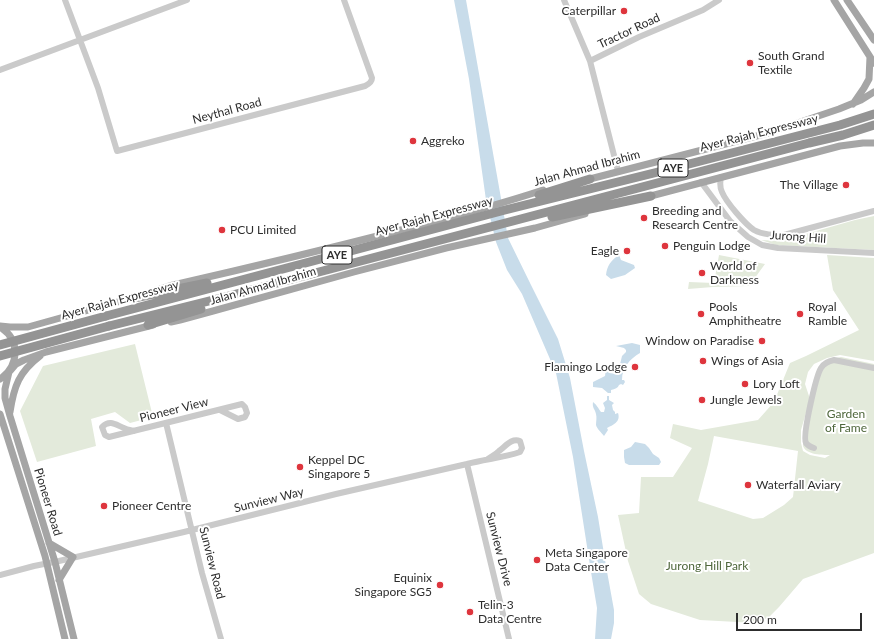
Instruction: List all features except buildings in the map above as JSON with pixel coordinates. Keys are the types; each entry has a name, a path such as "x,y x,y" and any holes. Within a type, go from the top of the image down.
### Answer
{"highway":[{"name":"Ayer Rajah Expressway","path":"0,345 505,210 840,125 874,114"},
{"name":"Ayer Rajah Expressway","path":"0,356 109,326 514,222 843,135 874,125"},
{"path":"505,210 512,204 590,179"},
{"path":"514,222 532,221 651,196"},
{"path":"134,298 232,278 260,275"},
{"path":"148,325 218,303 225,297"}],"main road":[{"path":"834,0 872,60 869,80 853,104"},
{"path":"847,0 874,40"},
{"name":"Jalan Ahmad Ibrahim","path":"0,326 28,327 134,298 169,286 341,246 475,211 565,183 590,179 768,133 853,104 874,92"},
{"name":"Jalan Ahmad Ibrahim","path":"0,379 16,364 46,352 148,325 180,320 446,248 535,228 840,146 874,143"},
{"name":"Pioneer Road","path":"0,326 12,339 15,352 15,358 9,371 5,389 5,398 55,562 74,639"},
{"path":"10,416 12,397 21,376 27,368 46,352"},
{"name":"Pioneer Road","path":"0,414 47,563 65,639"},
{"path":"49,543 73,557 59,580"}],"street":[{"name":"Neythal Road","path":"65,0 98,88 117,151 368,85 372,78 344,0"},
{"path":"0,70 187,0"},
{"name":"Tractor Road","path":"564,0 590,61 618,171"},
{"name":"Tractor Road","path":"590,61 639,37 703,10 719,0"},
{"path":"721,177 721,192 734,210 754,230 763,234 784,234 874,210"},
{"name":"Jurong Hill","path":"702,182 725,215 735,226 754,242 771,248 874,253"},
{"path":"712,197 721,192"},
{"path":"725,215 734,210"},
{"path":"734,210 733,218 735,226"},
{"path":"814,448 808,446 806,443 805,430 816,382 822,366 828,361 834,360 874,368"},
{"name":"Pioneer View","path":"134,431 220,410"},
{"name":"Sunview Road","path":"166,423 202,573 220,639"},
{"name":"Sunview Way","path":"0,574 192,530 336,494 493,459 520,452 522,448 520,441 516,440 510,442 488,459"},
{"name":"Sunview Drive","path":"467,464 509,639"}],"green space":[{"path":"874,216 874,250 776,245 761,240 781,241"},
{"path":"719,255 765,264 749,286 688,289 689,282 714,283"},
{"name":"Jurong Hill Park","path":"827,255 874,258 874,361 840,355 827,358 814,364 808,372 805,384 810,399 801,430 801,443 803,451 810,455 825,458 830,455 811,453 803,446 815,377 829,359 841,357 874,364 874,553 803,579 769,617 756,623 700,620 651,604 639,594 628,561 618,515 639,513 641,477 673,477 692,448 670,438 673,424 701,430 758,420 774,402 790,363 859,330 833,290","holes":["714,436 798,451 793,497 784,505 763,518 753,519 698,501"]},
{"path":"135,344 153,417 130,423 115,412 91,419 96,446 37,462 20,411 43,366"}],"water":[{"path":"454,0 466,0 508,238 558,339 570,378 598,517 614,610 614,623 611,639 595,639 597,608 573,457 556,373 522,294 507,270 496,242 486,200 469,79"},
{"path":"619,255 621,260 634,265 635,268 625,275 611,279 606,275 608,266"},
{"path":"632,343 640,345 640,353 625,367 622,375 622,380 625,382 623,385 621,384 611,390 611,393 608,393 602,388 593,387 593,382 605,376 606,369 609,373 618,373 622,356 626,350 616,346"},
{"path":"607,396 609,396 609,400 614,403 612,405 615,414 618,413 619,416 616,423 607,428 608,430 604,436 596,425 596,412 593,407 593,402 601,412 604,412 605,408 603,403 607,400"},
{"path":"635,442 645,444 653,454 659,458 661,462 659,465 629,465 625,463 624,450 631,447"}],"place":[{"name":"Caterpillar","path":"624,11"},
{"name":"South Grand Textile","path":"750,63"},
{"name":"Aggreko","path":"413,141"},
{"name":"The Village","path":"846,185"},
{"name":"Breeding and Research Centre","path":"644,218"},
{"name":"PCU Limited","path":"222,230"},
{"name":"Penguin Lodge","path":"665,246"},
{"name":"Eagle","path":"627,251"},
{"name":"World of Darkness","path":"702,273"},
{"name":"Pools Amphitheatre","path":"701,314"},
{"name":"Royal Ramble","path":"800,314"},
{"name":"Window on Paradise","path":"762,341"},
{"name":"Wings of Asia","path":"703,361"},
{"name":"Flamingo Lodge","path":"635,367"},
{"name":"Lory Loft","path":"745,384"},
{"name":"Jungle Jewels","path":"702,400"},
{"name":"Keppel DC Singapore 5","path":"300,467"},
{"name":"Waterfall Aviary","path":"748,485"},
{"name":"Pioneer Centre","path":"104,506"},
{"name":"Meta Singapore Data Center","path":"537,560"},
{"name":"Equinix Singapore SG5","path":"440,585"},
{"name":"Telin-3 Data Centre","path":"470,612"}],"park label":[{"name":"Garden of Fame","path":"846,421"}]}
